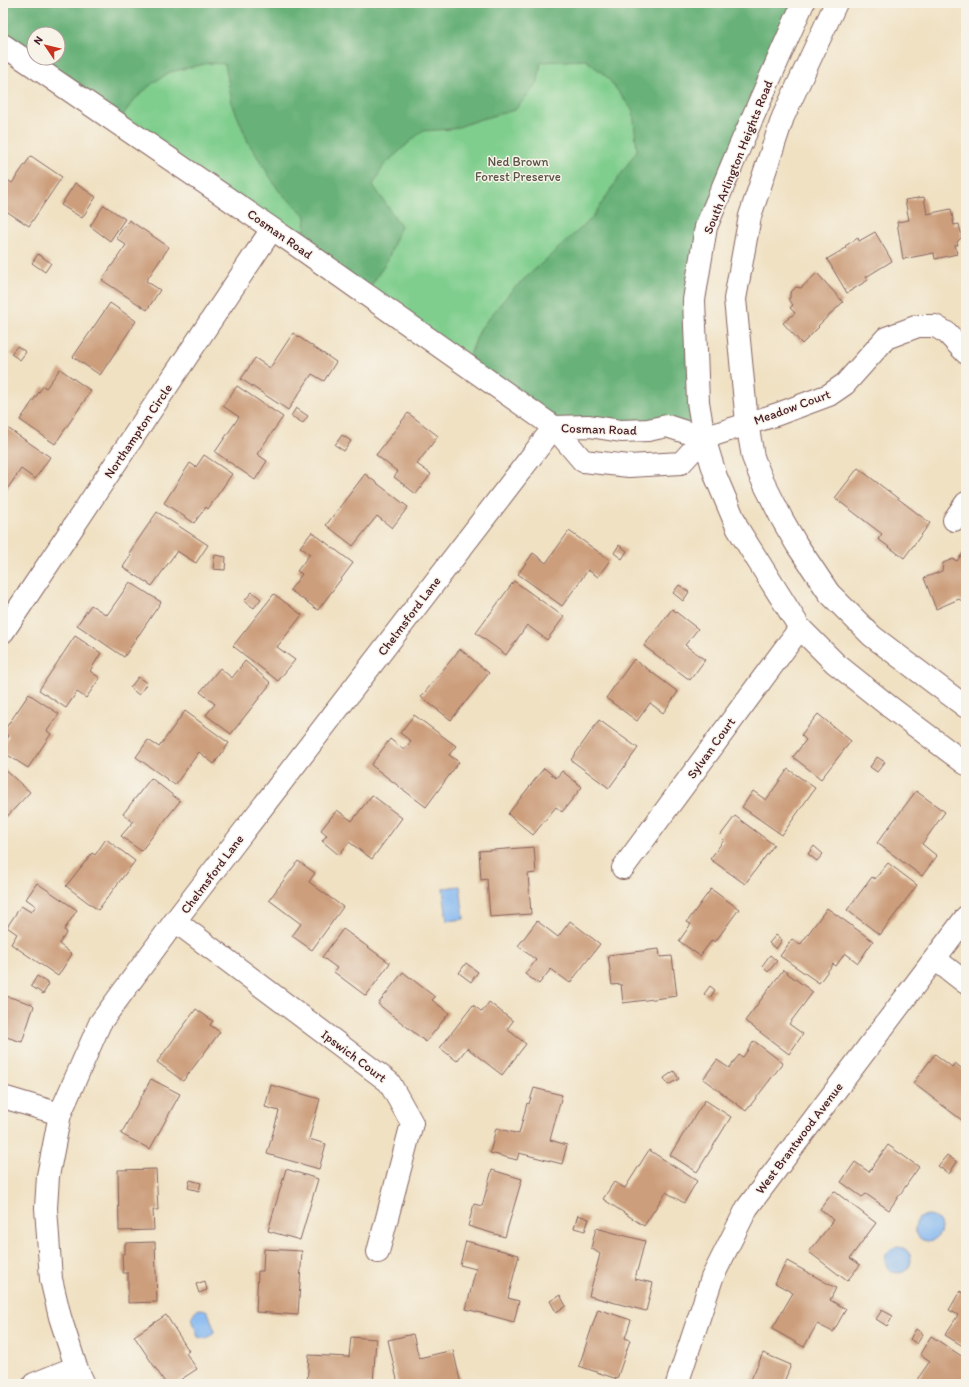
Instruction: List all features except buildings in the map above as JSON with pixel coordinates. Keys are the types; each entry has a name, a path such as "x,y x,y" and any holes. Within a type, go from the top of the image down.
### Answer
{"street":[{"name":"South Arlington Heights Road","path":"803,3 706,227 694,300 698,402 704,438 716,477 738,530 800,628 835,663 890,707 966,764"},
{"name":"South Arlington Heights Road","path":"836,3 783,117 750,216 735,299 747,423 753,457 760,475 782,519 829,593 872,636 966,707"},
{"name":"Cosman Road","path":"6,54 272,229 554,427 583,461 629,466 681,463 704,438 668,426 648,430 621,431 589,426 554,427"},
{"name":"Northampton Circle","path":"3,632 272,229"},
{"name":"Meadow Court","path":"704,438 778,414 829,395 844,384 886,338 918,326 935,326 947,333 966,353"},
{"name":"Chelmsford Lane","path":"80,1375 60,1317 50,1279 46,1208 48,1176 60,1114 100,1023 176,921 554,427"},
{"name":"Sylvan Court","path":"623,868 800,628"},
{"name":"West Brantwood Avenue","path":"677,1384 712,1278 747,1208 966,917"},
{"name":"Ipswich Court","path":"176,921 389,1082 412,1123 378,1252"},
{"path":"935,959 966,983"},
{"path":"3,1097 60,1114"},
{"path":"34,1384 80,1375"}],"green space":[{"name":"Ned Brown Forest Preserve","path":"3,3 782,3 572,398 477,338 465,368 366,294 378,274 305,228 296,245 117,123 124,113 66,65 66,26 26,26"},
{"name":"Ned Brown Forest Preserve","path":"3,3 802,3 748,118 694,300 704,438 554,427 465,368 480,329 511,291 592,218 637,150 633,111 607,77 586,60 541,62 538,82 515,110 481,119 453,129 422,131 384,165 373,185 401,226 388,259 366,294 296,245 305,230 306,216 279,191 248,142 232,103 225,64 209,63 170,72 153,83 134,100 117,123 34,66 66,66 66,26 26,26 26,61 3,45"}],"water":[{"path":"460,886 464,919 447,921 443,888"},
{"path":"928,1215 937,1219 941,1228 937,1237 928,1241 919,1237 915,1228 919,1219"},
{"path":"898,1247 907,1251 911,1260 907,1269 898,1273 889,1269 885,1260 889,1251"},
{"path":"199,1309 206,1310 208,1312 214,1329 214,1332 206,1339 198,1337 192,1318 195,1311"}]}
